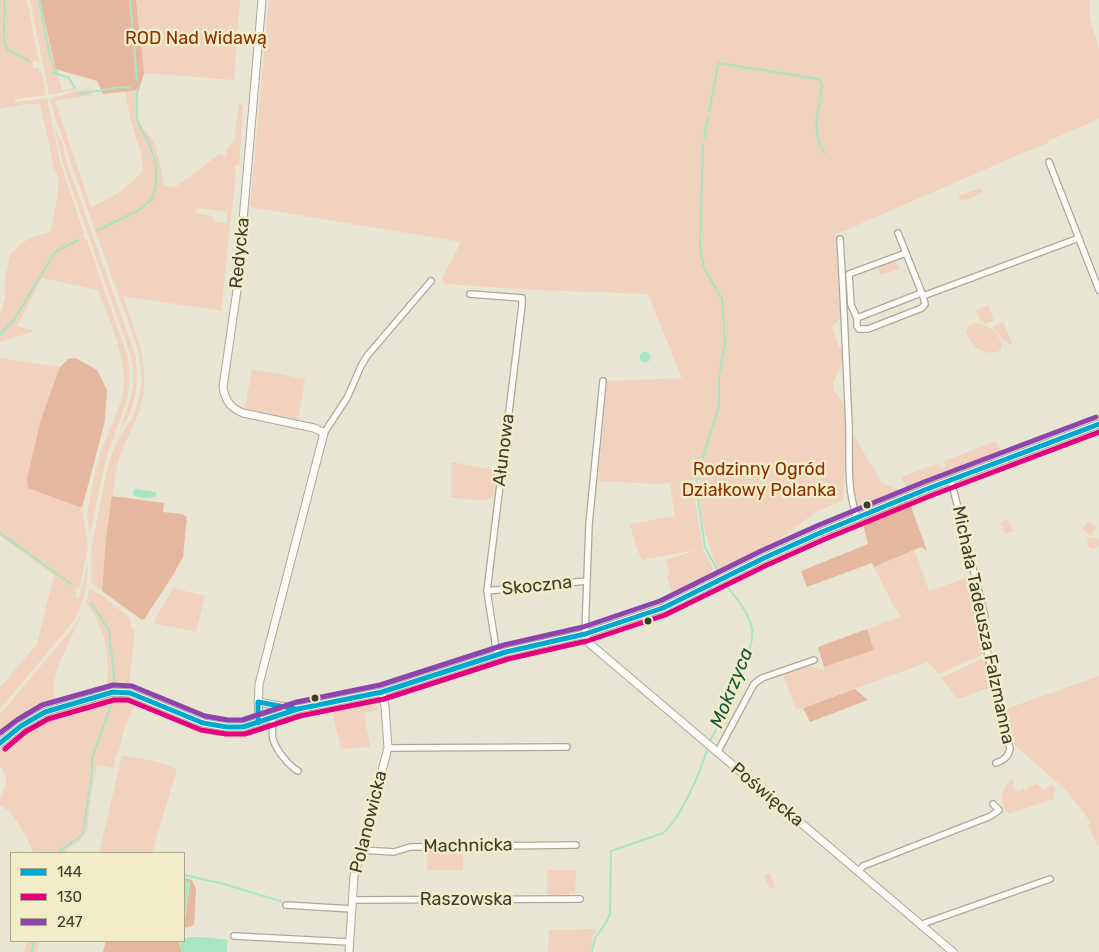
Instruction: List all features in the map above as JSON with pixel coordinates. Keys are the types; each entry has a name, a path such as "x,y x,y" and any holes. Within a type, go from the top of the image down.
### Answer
{"street":[{"name":"Redycka","path":"262,0 237,290 223,386 225,396 235,410 314,428 324,433"},
{"path":"1049,162 1099,290"},
{"path":"898,233 906,253 922,295 926,304 922,308 868,329 859,329 857,318 851,305 849,274 906,253"},
{"path":"857,318 1079,238"},
{"path":"840,239 850,446 849,488 857,517"},
{"path":"258,723 259,684 324,433 347,398 361,366 368,356 431,281"},
{"name":"Ałunowa","path":"470,294 522,298 487,590 497,655"},
{"path":"585,634 589,524 603,381"},
{"path":"0,743 21,726 45,712 112,692 130,693 203,723 215,726 238,727 258,723 298,709 382,692 497,655 585,634 663,608 778,551 857,517 1099,424"},
{"name":"Michała Tadeusza Falzmanna","path":"951,480 985,616 982,629 1010,749 1008,756 1003,761 996,763"},
{"name":"Skoczna","path":"487,590 586,581"},
{"name":"Poświęcka","path":"585,634 592,646 953,952"},
{"path":"717,753 748,694 758,681 814,660"},
{"name":"Polanowicka","path":"349,952 354,876 388,748 386,715 382,692"},
{"path":"258,702 298,709"},
{"path":"272,718 274,728 272,734 275,744 287,762 298,771"},
{"path":"388,748 567,747"},
{"path":"858,872 863,866 991,816 999,810 992,804"},
{"name":"Machnicka","path":"362,850 394,852 410,847 576,845"},
{"path":"922,926 1050,879"},
{"name":"Raszowska","path":"352,900 580,899"},
{"path":"286,906 352,909"},
{"path":"234,936 349,942"}],"green space":[{"path":"0,0 27,0 39,62 39,65 37,61 33,61 33,68 38,67 42,73 46,95 15,99 15,102 47,98 60,162 83,230 76,233 84,231 83,237 87,240 128,357 130,372 127,397 107,457 90,536 87,516 94,477 121,401 124,371 115,336 98,290 42,278 17,326 35,331 0,342 0,315 5,298 5,279 10,255 21,243 51,230 59,178 54,168 40,104 24,104 0,109"},
{"path":"30,0 40,0 62,90 74,88 74,90 49,95"},
{"name":"ROD Nad Widawą","path":"136,0 240,0 234,80 144,73"},
{"name":"Rodzinny Ogród Działkowy Polanka","path":"269,0 1089,0 1090,18 1099,49 1099,119 1048,141 1048,143 836,233 841,318 832,326 839,347 842,347 843,362 833,383 834,391 845,406 846,435 843,500 816,512 770,546 719,571 701,514 699,479 692,480 703,549 715,573 673,595 667,577 670,575 665,558 668,559 697,550 642,560 636,547 630,524 675,516 670,483 598,481 607,381 682,378 648,294 535,290 445,284 441,280 461,242 250,207"},
{"path":"91,89 92,95 55,101 91,207 119,192 143,171 141,154 130,118 125,91 139,90 139,119 144,130 155,145 164,185 175,187 221,153 224,156 228,155 225,150 234,141 239,103 243,106 239,166 234,167 236,170 221,311 123,296 141,351 145,380 140,409 120,455 116,471 106,538 102,591 91,582 91,550 108,465 116,443 134,415 142,378 138,349 70,161 50,99 75,91","holes":["198,208 227,212 227,223 217,222 211,216 195,212"]},
{"path":"54,125 63,145 65,157 135,354 137,376 135,394 130,412 120,431 133,389 133,369 130,354 62,161"},
{"path":"981,188 982,192 970,199 960,200 958,196"},
{"path":"895,260 899,269 881,275 878,267"},
{"path":"988,305 994,321 985,324 980,320 976,310"},
{"path":"1003,321 1012,344 1005,342 992,327"},
{"path":"975,323 987,327 994,332 1002,343 1001,350 989,353 984,352 971,342 966,331 969,326"},
{"path":"0,358 60,367 41,419 27,479 28,488 82,508 88,547 80,587 76,589 77,596 71,595 77,597 78,600 88,561 84,595 75,618 0,709 0,687 37,644 54,575 0,536"},
{"path":"252,369 305,379 298,421 245,409"},
{"path":"854,436 882,483 900,490 904,488 907,492 882,503 856,505 852,479"},
{"path":"996,441 1002,455 910,492 901,477 939,463 941,468 946,466 944,461"},
{"path":"451,462 498,470 495,494 492,497 481,500 451,497"},
{"path":"1008,519 1013,531 1005,534 1000,522"},
{"path":"1088,521 1097,527 1091,536 1082,529"},
{"path":"1091,537 1095,537 1099,543 1095,549 1091,549 1087,545 1087,541"},
{"path":"915,550 929,591 966,578 979,624 984,651 981,655 939,674 928,662 796,710 783,675 808,665 824,671 824,667 874,650 867,629 901,616 893,605 874,567"},
{"path":"173,588 205,596 196,632 153,623"},
{"path":"90,589 101,595 130,618 131,628 135,629 129,685 123,680 119,685 112,688 107,682 108,660 105,640 98,622 86,603"},
{"path":"83,610 63,654 55,678 54,701 15,722 0,734 0,714 77,623"},
{"path":"983,658 987,660 993,686 958,699 941,678"},
{"path":"1099,676 1099,848 1088,826 1091,823 1068,792 1011,742 1003,710"},
{"path":"122,695 134,698 136,701 124,730 113,768 97,765 90,801 87,831 81,840 63,852 33,852 20,826 11,814 0,805 6,777 0,765 0,749 20,731 41,719 84,703"},
{"path":"371,702 380,709 364,713 370,747 341,749 331,706 343,704 345,707"},
{"path":"122,755 158,762 177,769 152,852 99,852"},
{"path":"1012,779 1014,781 1013,787 1019,792 1022,789 1026,790 1028,786 1037,784 1044,790 1052,784 1056,790 1053,792 1054,799 1009,814 1003,805 1002,796 1005,787"},
{"path":"427,851 463,851 463,870 427,870"},
{"path":"547,870 576,870 575,893 547,896"},
{"path":"770,873 775,887 770,889 764,876"},
{"path":"598,929 593,937 591,952 548,952 549,930"},
{"path":"27,942 39,942 37,952 24,952"}],"shaded area":[{"path":"40,0 136,0 144,73 139,90 103,94 97,81 56,69"},
{"path":"645,351 651,357 645,363 639,357"},
{"path":"76,358 97,370 107,390 105,421 82,508 28,488 27,479 41,419 60,367 68,359"},
{"path":"134,489 156,492 157,495 149,498 139,497 133,495"},
{"path":"112,496 164,503 163,512 182,514 187,517 183,557 142,620 102,591 106,538"},
{"path":"909,501 927,551 921,547 874,567 872,563 807,587 801,571 868,544 862,520"},
{"path":"867,629 874,650 824,667 818,647"},
{"path":"855,689 868,700 810,722 803,708"},
{"path":"185,878 192,880 196,889 194,925 185,928 185,920 190,882 185,880"},
{"path":"185,880 190,882 185,916"},
{"path":"202,937 227,940 227,952 182,952 179,942 185,942 185,938"},
{"path":"106,942 178,942 182,952 103,952"}],"waterway":[{"path":"4,0 4,37 7,49 29,61"},
{"path":"39,0 50,56 57,74"},
{"path":"130,0 137,80"},
{"path":"709,112 719,63 818,79 822,84 816,128 820,145 825,153"},
{"path":"52,72 69,78 75,88"},
{"path":"78,94 122,87 130,88"},
{"path":"98,230 139,210 152,199 156,186 156,164 149,143 137,121 137,89"},
{"path":"704,138 708,117"},
{"name":"Mokrzyca","path":"703,145 700,246 704,268 722,299 725,344 720,370"},
{"path":"0,334 13,321 55,252 78,240"},
{"name":"Mokrzyca","path":"719,376 719,405 696,486 705,547 719,573"},
{"path":"0,533 71,584"},
{"name":"Mokrzyca","path":"710,741 737,685 752,639 752,629 748,616 724,583"},
{"path":"91,603 109,630 115,685"},
{"path":"58,852 83,833 92,774 92,758 114,697"},
{"name":"Mokrzyca","path":"592,952 595,938 610,914 611,851 663,833 670,826 689,794 707,750"},
{"path":"60,851 65,852"},
{"path":"185,875 224,884 280,901"},
{"path":"287,902 301,903"},
{"path":"330,905 346,906"},
{"path":"32,952 34,942"}],"transit line":[{"name":"247","path":"0,733 42,705 113,685 132,686 205,716 228,720 242,720 297,702 380,685 504,645 583,627 660,601 761,551 819,525 924,482 1096,417"},
{"name":"144","path":"0,743 21,726 45,712 113,692 130,693 203,723 227,727 243,727 298,709 382,692 506,652 585,634 663,608 764,558 822,532 927,489 1099,424"},
{"name":"130","path":"5,749 25,732 48,719 114,700 128,700 201,730 226,734 245,734 300,716 384,699 508,659 587,641 665,615 825,539 930,496 1099,432"},
{"name":"144","path":"258,723 258,702 296,709"}]}
